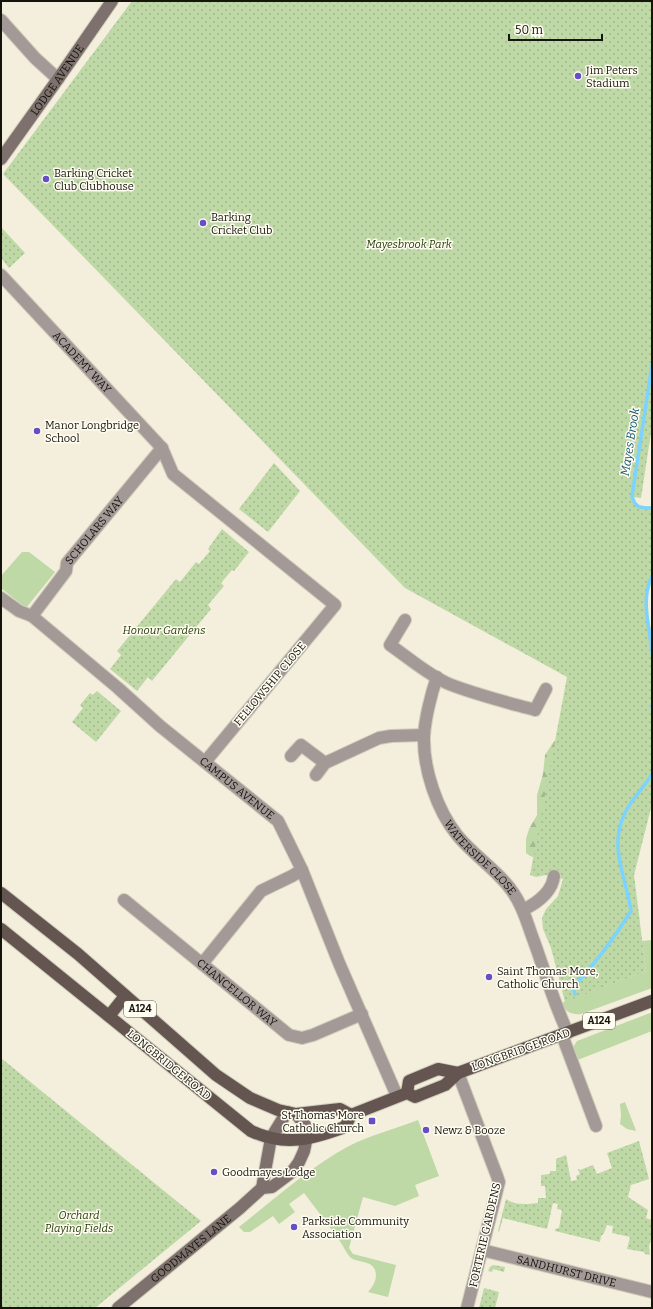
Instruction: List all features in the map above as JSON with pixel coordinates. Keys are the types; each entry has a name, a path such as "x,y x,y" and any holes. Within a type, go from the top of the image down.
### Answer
{"main road":[{"name":"LODGE AVENUE","path":"1,159 112,1"},
{"name":"LONGBRIDGE ROAD","path":"1,893 78,954 216,1075 250,1098 292,1113 340,1109 351,1115"},
{"name":"LONGBRIDGE ROAD","path":"1,929 251,1131 281,1140 307,1139 345,1126 351,1115 402,1095 415,1097 445,1085 458,1073 652,1001"},
{"path":"109,1016 125,996"},
{"name":"LONGBRIDGE ROAD","path":"402,1095 409,1081 438,1069 458,1073"},
{"path":"262,1188 271,1138 292,1113 305,1125 308,1132 307,1139"},
{"name":"GOODMAYES LANE","path":"118,1308 240,1208 262,1188 272,1187 292,1172 299,1162 307,1139"}],"street":[{"path":"1,20 35,58 58,79"},
{"name":"ACADEMY WAY","path":"1,276 162,448"},
{"name":"FELLOWSHIP CLOSE","path":"162,448 173,474 335,605 205,762"},
{"name":"SCHOLARS WAY","path":"32,616 66,571 67,564 162,448"},
{"name":"CAMPUS AVENUE","path":"1,598 19,611 32,616 118,688 160,726 278,821 302,870 339,963 362,1014 402,1095"},
{"path":"405,620 390,645 449,684 487,697 535,710 546,689"},
{"name":"WATERSIDE CLOSE","path":"437,677 431,693 424,735 424,748 428,774 439,805 457,835 506,884 514,894 523,910 596,1126"},
{"path":"316,775 325,763 379,738 424,735"},
{"path":"291,756 301,745 325,763"},
{"path":"202,964 261,891 302,870"},
{"path":"523,910 540,900 550,891 554,876"},
{"name":"CHANCELLOR WAY","path":"124,900 289,1035 302,1038 313,1035 362,1014"},
{"name":"FORTERIE GARDENS","path":"458,1073 498,1178 497,1189 467,1308"},
{"name":"SANDHURST DRIVE","path":"482,1250 652,1292"}],"green space":[{"name":"Mayesbrook Park","path":"132,1 652,1 652,426 641,498 633,497 636,503 643,506 652,507 652,580 647,596 648,616 652,635 652,804 634,875 646,971 565,1002 551,948 543,929 542,918 546,909 558,896 563,879 546,875 536,877 530,875 567,677 405,588 3,174"},
{"path":"1,227 25,253 9,268 1,258"},
{"path":"274,463 300,491 268,532 239,509"},
{"name":"Honour Gardens","path":"222,529 249,552 234,571 232,570 221,583 224,586 208,605 211,609 152,681 148,677 137,691 110,669 121,655 117,651 176,579 180,582 196,562 199,564 210,551 208,549"},
{"path":"22,552 29,552 55,572 26,608 1,588 1,576"},
{"path":"97,691 121,711 96,742 72,722 83,708 80,705 90,693 93,695"},
{"path":"554,741 558,741 536,858 526,853 526,839 529,829 537,815 537,795 543,774 545,755"},
{"path":"652,940 652,988 581,1014 575,1014 565,1009 561,1003 646,971 642,941"},
{"path":"652,1013 652,1031 575,1061 572,1049 577,1041"},
{"name":"Orchard Playing Fields","path":"1,1058 201,1221 95,1308 1,1308"},
{"path":"625,1102 636,1131 627,1129 620,1124 620,1104"},
{"path":"418,1120 439,1176 415,1185 419,1196 395,1206 363,1197 349,1248 353,1254 396,1265 388,1297 368,1292 375,1279 375,1270 367,1263 351,1258 331,1228 304,1193 289,1204 295,1212 279,1224 273,1216 250,1232 244,1232 239,1227 292,1184 334,1154 366,1139"},
{"path":"639,1141 649,1179 631,1185 628,1197 648,1210 646,1218 652,1220 652,1237 649,1246 650,1255 645,1254 644,1252 627,1249 630,1237 612,1233 613,1226 607,1225 601,1236 600,1242 555,1231 555,1229 559,1228 562,1210 557,1209 558,1204 553,1203 547,1229 503,1218 499,1232 498,1231 506,1199 517,1204 526,1204 538,1203 538,1198 546,1198 545,1186 541,1186 541,1175 550,1174 550,1171 556,1171 556,1159 566,1155 571,1181 577,1180 576,1176 580,1174 578,1169 580,1170 593,1165 597,1174 612,1168 607,1153"},
{"path":"493,1265 505,1267 504,1272 493,1269 492,1272 488,1271"},
{"path":"484,1288 499,1292 495,1308 479,1308"}],"waterway":[{"name":"Mayes Brook","path":"652,365 632,496 636,505 644,508 652,508"},
{"name":"Mayes Brook","path":"652,576 648,585 646,604 652,653"},
{"name":"Mayes Brook","path":"575,994 573,987 590,969 618,932 631,911 620,863 618,839 624,815 630,804 652,774"}],"place":[{"name":"Jim Peters Stadium","path":"578,76"},
{"name":"Barking Cricket Club Clubhouse","path":"46,179"},
{"name":"Barking Cricket Club","path":"203,223"},
{"name":"Manor Longbridge School","path":"37,431"},
{"name":"Saint Thomas More, Catholic Church","path":"489,977"},
{"name":"St Thomas More Catholic Church","path":"372,1121"},
{"name":"Newz & Booze","path":"426,1130"},
{"name":"Goodmayes Lodge","path":"214,1172"},
{"name":"Parkside Community Association","path":"294,1227"}]}
